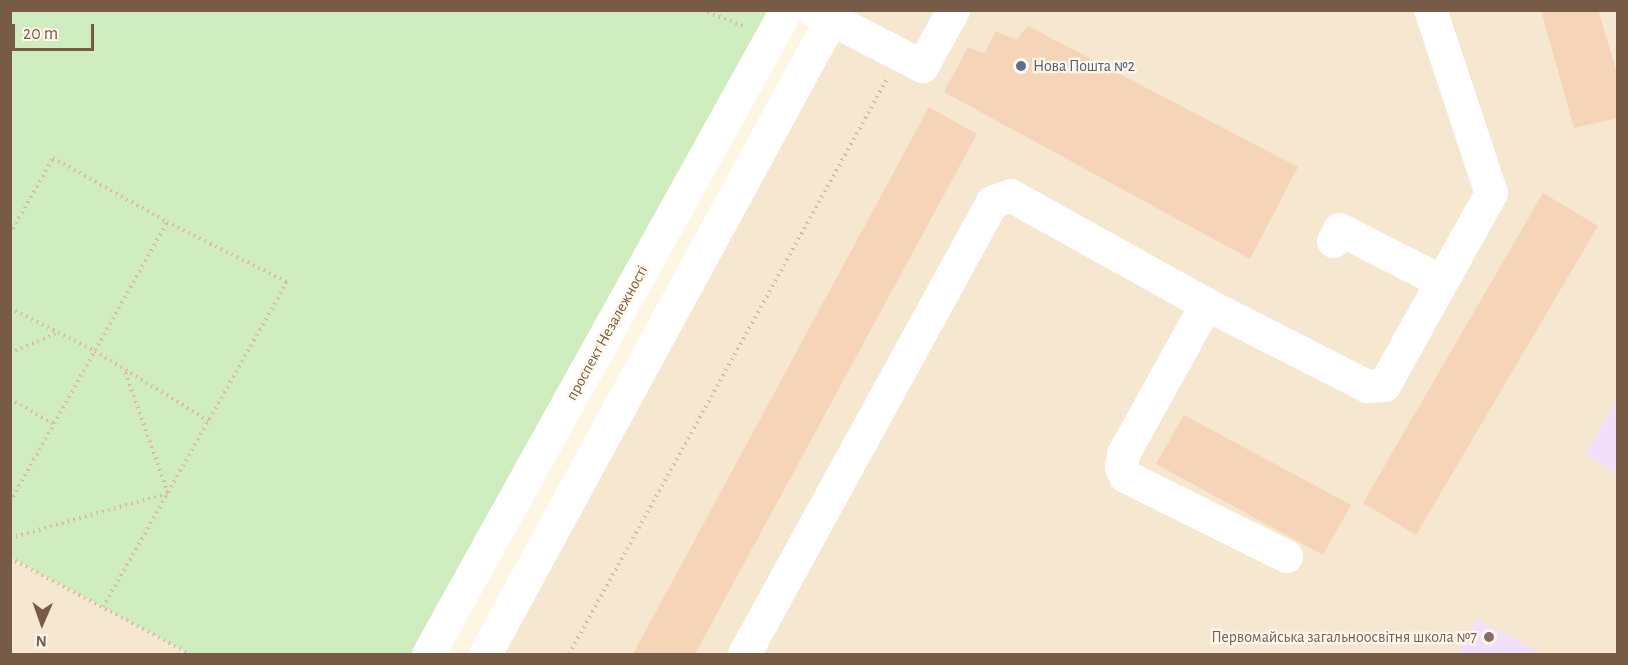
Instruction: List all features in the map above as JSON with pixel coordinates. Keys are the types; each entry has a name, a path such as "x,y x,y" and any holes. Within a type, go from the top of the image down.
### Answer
{"street":[{"path":"484,654 827,14 922,66 952,10"},
{"path":"744,654 992,202 1010,195 1206,304 1367,386 1384,385 1491,193 1430,10"},
{"name":"проспект Незалежності","path":"428,654 779,24"},
{"path":"1333,241 1339,229 1441,281"},
{"path":"1206,304 1123,454 1121,467 1125,476 1286,556"}],"path":[{"path":"702,10 779,24"},
{"path":"569,654 901,55"},
{"path":"10,234 53,158 167,222 287,282 103,607"},
{"path":"10,502 167,222"},
{"path":"10,308 94,351 209,421"},
{"path":"10,353 58,332"},
{"path":"124,369 168,494"},
{"path":"10,399 54,424"},
{"path":"10,538 168,494"},
{"path":"10,558 190,654"}],"shaded area":[{"path":"844,11 1617,11 1617,654 486,654"},
{"path":"1617,399 1617,473 1585,455"},
{"path":"10,558 103,607 190,654 11,654"},
{"name":"Первомайська загальноосвітня школа №7","path":"1476,619 1544,654 1458,654"}],"green space":[{"path":"11,11 778,11 427,654 190,654 11,558"}],"building":[{"path":"1541,10 1598,10 1618,76 1618,118 1574,128"},
{"path":"1028,26 1298,167 1250,259 944,92 968,47 984,54 996,31 1016,40"},
{"path":"929,107 977,134 695,654 633,654"},
{"path":"1543,193 1598,226 1416,535 1363,503"},
{"path":"1184,415 1351,505 1323,555 1156,464"}],"place":[{"name":"Нова Пошта №2","path":"1021,66"},
{"name":"Первомайська загальноосвітня школа №7","path":"1489,637"}]}
